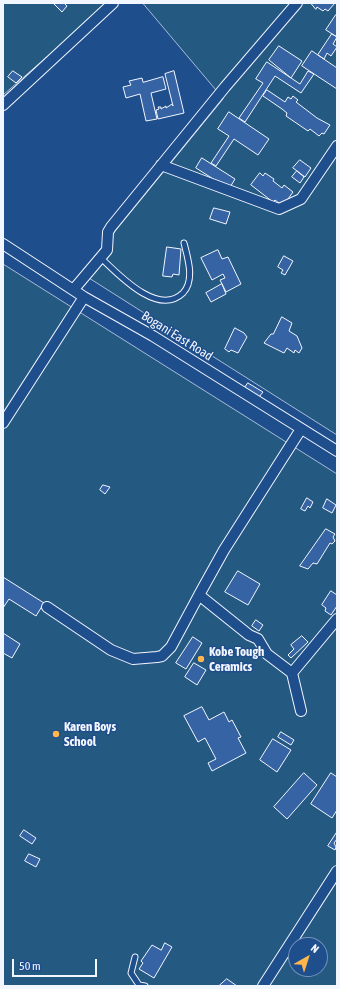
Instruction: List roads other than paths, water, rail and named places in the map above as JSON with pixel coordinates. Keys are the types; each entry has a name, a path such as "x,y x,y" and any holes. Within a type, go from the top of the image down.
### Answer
{"street":[{"path":"3,105 113,3"},
{"path":"74,289 108,248 108,232 111,227 225,87 297,3"},
{"path":"161,165 279,209 301,199 337,146"},
{"name":"Bogani East Road","path":"3,244 84,296 153,336 337,451"},
{"path":"3,422 84,296"},
{"path":"47,607 111,650 133,659 162,656 171,647 224,550 301,429"},
{"path":"199,595 249,635 258,639 267,654 292,673 301,711"},
{"path":"292,673 337,619"},
{"path":"263,986 337,870"}],"lane":[{"path":"101,258 138,290 156,300 168,302 177,298 185,290 190,278 188,258 184,243"},
{"path":"135,957 131,973 140,985 145,986"}],"place":[{"name":"Kobe Tough Ceramics","path":"201,659"},
{"name":"Karen Boys School","path":"56,734"}]}
